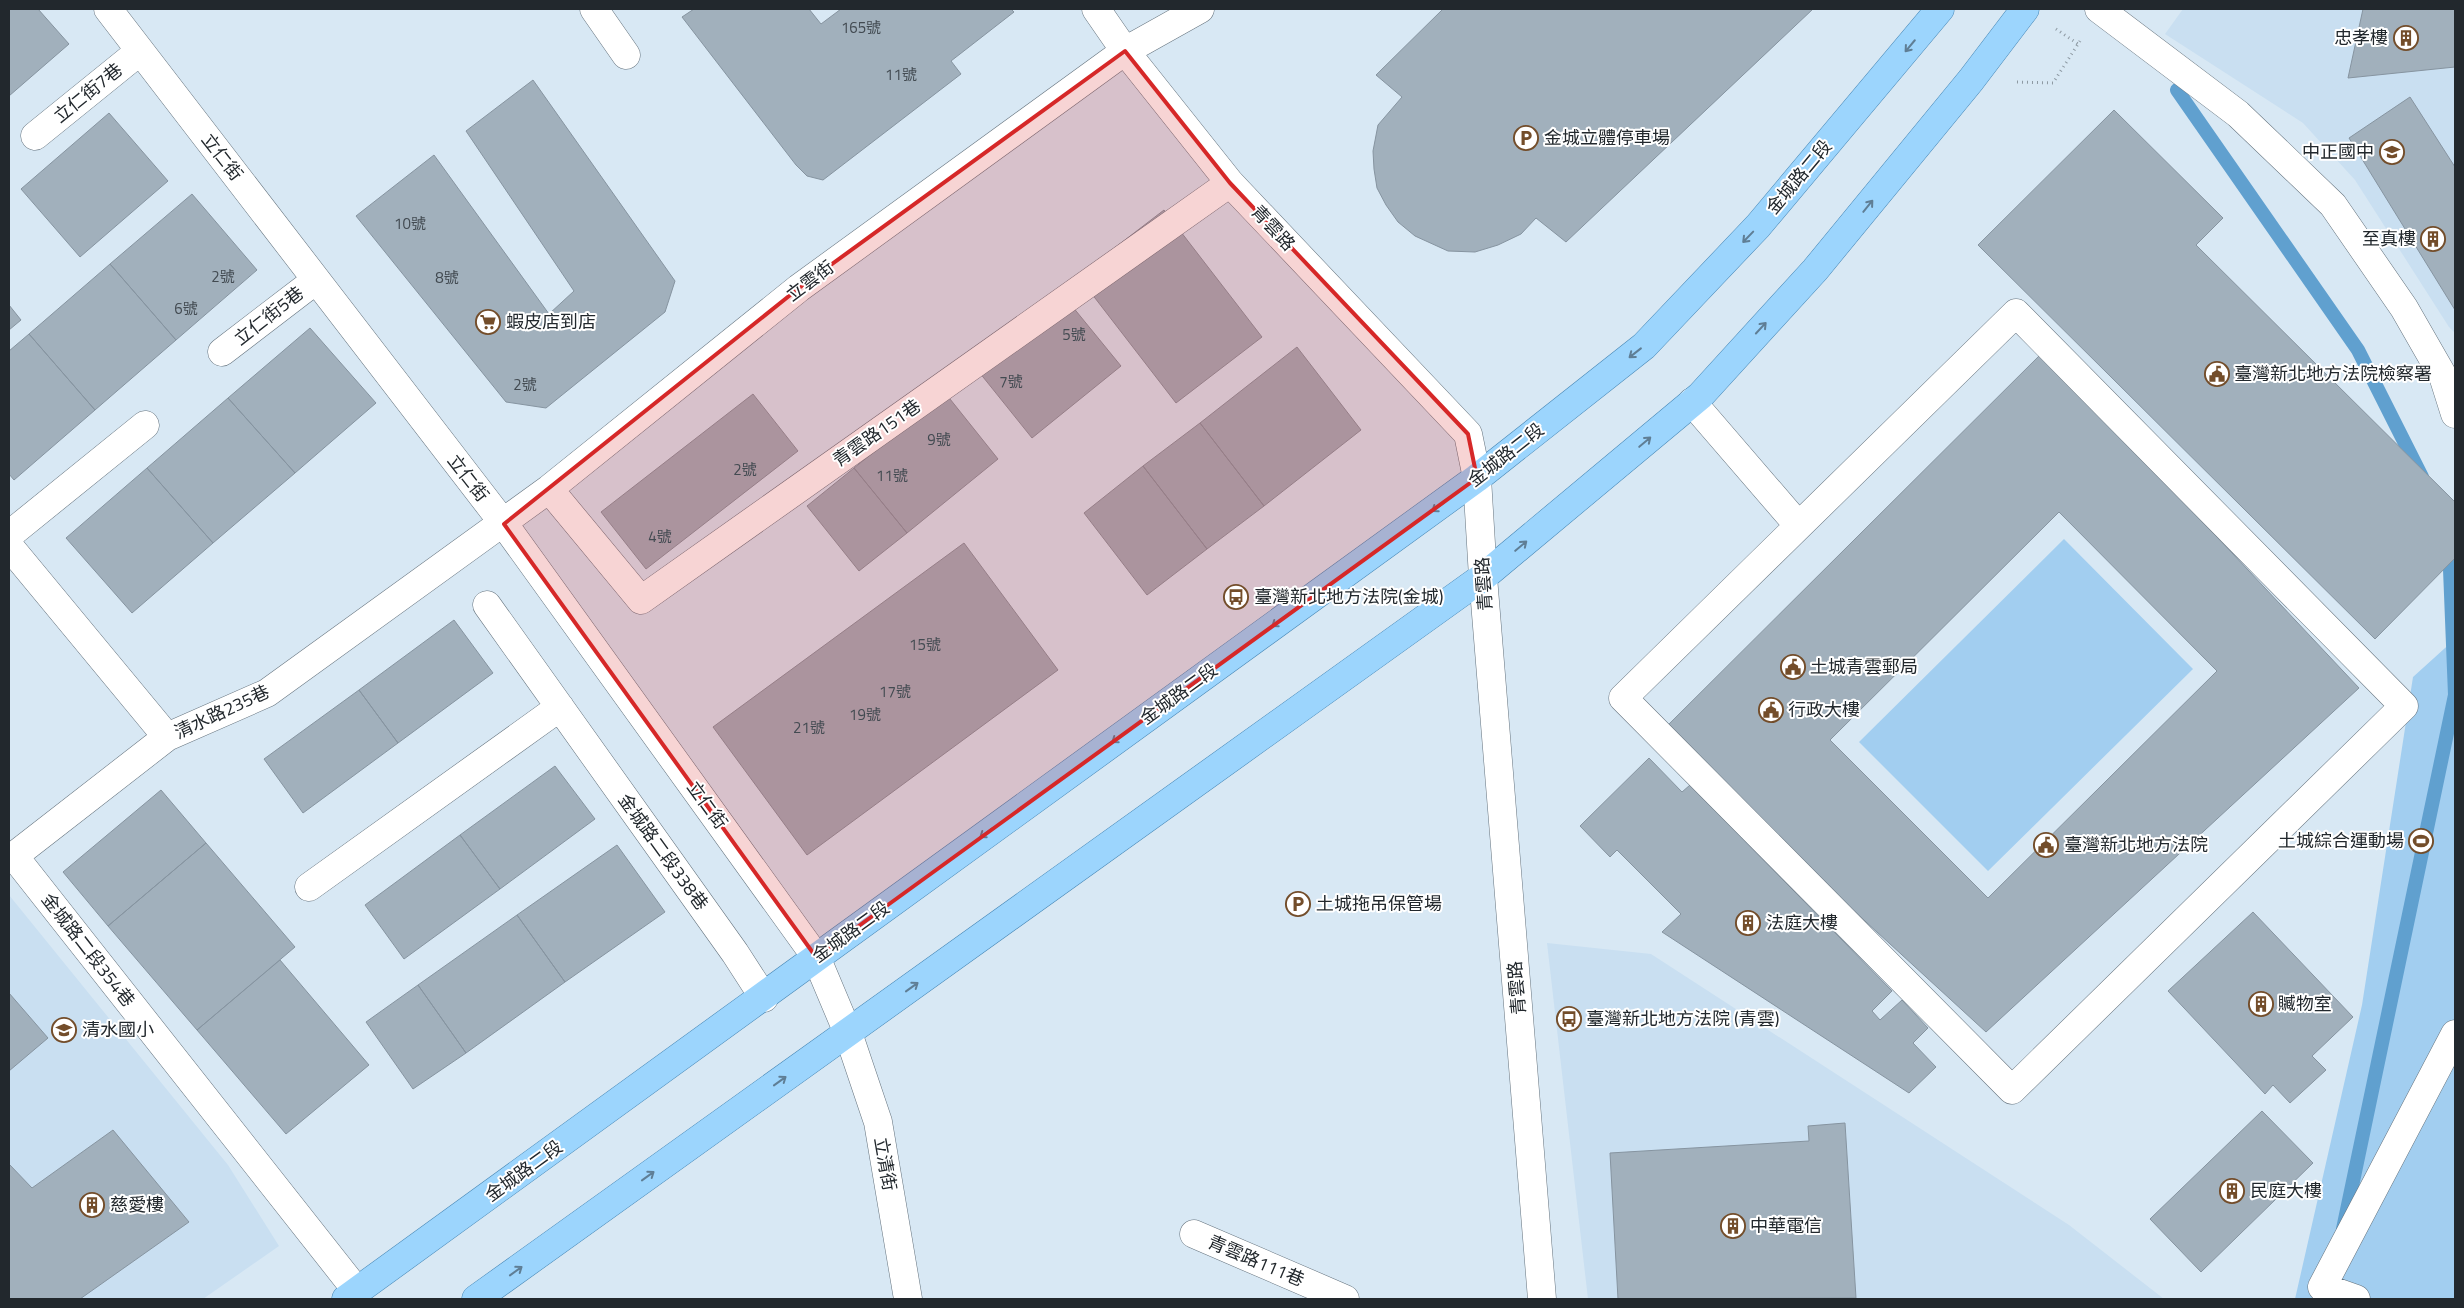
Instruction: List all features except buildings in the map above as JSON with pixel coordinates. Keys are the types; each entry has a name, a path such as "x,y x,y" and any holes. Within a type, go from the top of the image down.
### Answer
{"main road":[{"name":"金城路二段","path":"352,1295 764,998 816,957 1477,478 1644,346 1758,226 1940,9"},
{"path":"476,1299 1483,577 1692,402 1815,270 1971,80 2025,9"}],"street":[{"name":"立仁街","path":"108,9 504,524 816,957 848,1033"},
{"path":"594,9 626,55"},
{"name":"青雲路","path":"1096,9 1125,51 1230,183 1468,434 1477,478 1483,577 1542,1299"},
{"name":"立雲街","path":"504,524 799,288 1125,51 1200,9"},
{"path":"2099,9 2238,114 2333,205 2404,308 2443,376 2455,414"},
{"name":"立仁街7巷","path":"35,136 140,51"},
{"name":"青雲路151巷","path":"549,489 641,600 1230,183"},
{"name":"立仁街5巷","path":"222,352 316,280"},
{"path":"2016,312 2404,706 2012,1090 1623,698 1798,526 2016,312"},
{"path":"1692,402 1798,526"},
{"path":"9,535 145,425"},
{"name":"清水路235巷","path":"9,546 168,737 267,693 504,524"},
{"name":"金城路二段338巷","path":"487,605 730,945 764,998"},
{"path":"309,886 560,707"},
{"name":"金城路二段354巷","path":"168,737 11,853 352,1295"},
{"name":"立清街","path":"848,1033 878,1122 908,1299"},
{"path":"2356,1299 2322,1286 2455,1034"},
{"name":"青雲路111巷","path":"1194,1234 1345,1299"}],"path":[{"path":"2052,84 2078,44"}],"highlighted area":[{"path":"1125,51 1230,183 1468,434 1477,478 816,957 504,524 799,288"}],"shaded area":[{"name":"中正國中","path":"2183,9 2455,9 2455,333 2449,327 2355,180 2303,123 2165,34"},
{"path":"2064,539 2193,669 1988,871 1859,742"},
{"name":"土城綜合運動場","path":"2455,639 2455,1299 2295,1299 2362,1005 2413,677"},
{"name":"清水國小","path":"9,895 228,1165 279,1246 203,1299 9,1299"},
{"name":"中華電信","path":"1547,943 1651,954 2069,1225 2164,1299 1588,1299"}],"waterway":[{"path":"2177,90 2358,350 2422,477"},
{"path":"2343,1229 2455,695 2449,544"}],"place":[{"name":"忠孝樓","path":"2406,38"},
{"name":"金城立體停車場","path":"1526,138"},
{"name":"中正國中","path":"2392,152"},
{"name":"至真樓","path":"2433,239"},
{"name":"蝦皮店到店","path":"488,322"},
{"name":"臺灣新北地方法院檢察署","path":"2217,374"},
{"name":"臺灣新北地方法院(金城)","path":"1236,597"},
{"name":"土城青雲郵局","path":"1793,667"},
{"name":"行政大樓","path":"1771,710"},
{"name":"土城綜合運動場","path":"2421,841"},
{"name":"臺灣新北地方法院","path":"2046,845"},
{"name":"土城拖吊保管場","path":"1298,904"},
{"name":"法庭大樓","path":"1748,923"},
{"name":"贓物室","path":"2261,1004"},
{"name":"臺灣新北地方法院 (青雲)","path":"1569,1019"},
{"name":"清水國小","path":"64,1030"},
{"name":"民庭大樓","path":"2232,1191"},
{"name":"慈愛樓","path":"92,1205"},
{"name":"中華電信","path":"1733,1226"}]}
